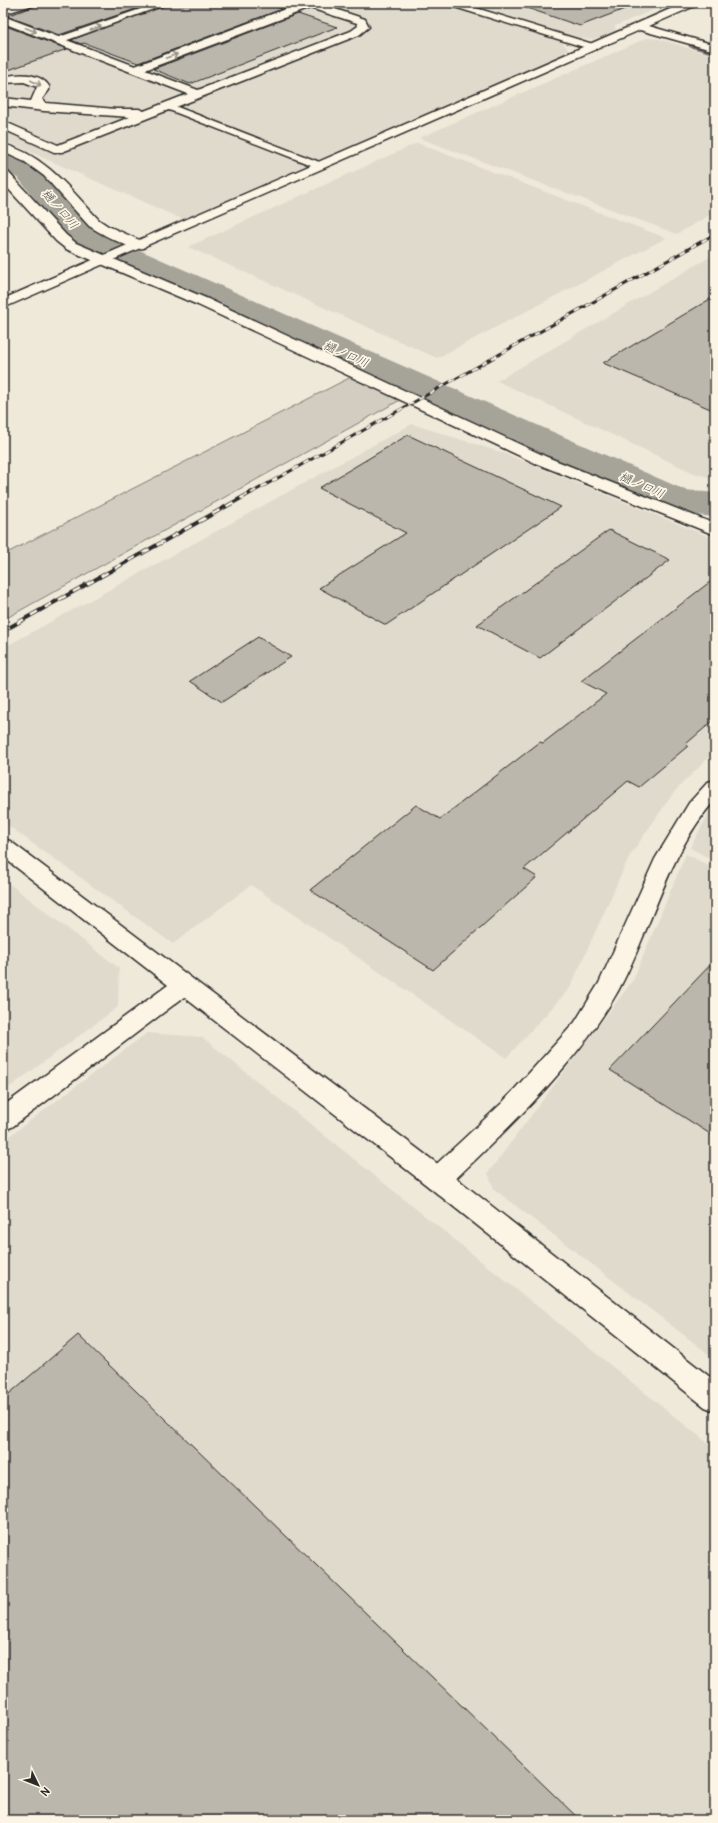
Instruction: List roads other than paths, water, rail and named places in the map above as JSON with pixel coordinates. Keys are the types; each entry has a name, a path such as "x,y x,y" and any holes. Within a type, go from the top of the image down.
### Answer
{"street":[{"path":"3,12 29,3"},
{"path":"3,304 693,3"},
{"path":"3,126 58,149 355,33 364,27 361,21 308,4 136,69"},
{"path":"3,19 198,94"},
{"path":"640,26 715,48"},
{"path":"3,80 22,78 40,84 43,86 43,92 36,100 44,107"},
{"path":"3,102 116,113 152,112"},
{"path":"3,113 10,111 17,104"},
{"path":"3,148 29,159 48,173 56,185 94,223 136,246"},
{"path":"3,175 31,190 61,238 71,246 106,259 203,302 541,460 710,525"},
{"path":"31,190 56,185"},
{"path":"438,1179 511,1110 583,1028 609,986 666,859 696,808 715,787"},
{"path":"3,846 438,1179 715,1398"},
{"path":"3,1120 184,985"}],"lane":[{"path":"59,40 166,3"},
{"path":"451,3 593,47"},
{"path":"168,106 320,165"}],"waterway":[{"path":"691,45 715,52"},
{"name":"樋ノ口川","path":"3,160 28,172 74,227 92,241 677,501 715,505"}],"railway":[{"path":"251,493 715,234"},
{"path":"3,631 252,492"}]}
